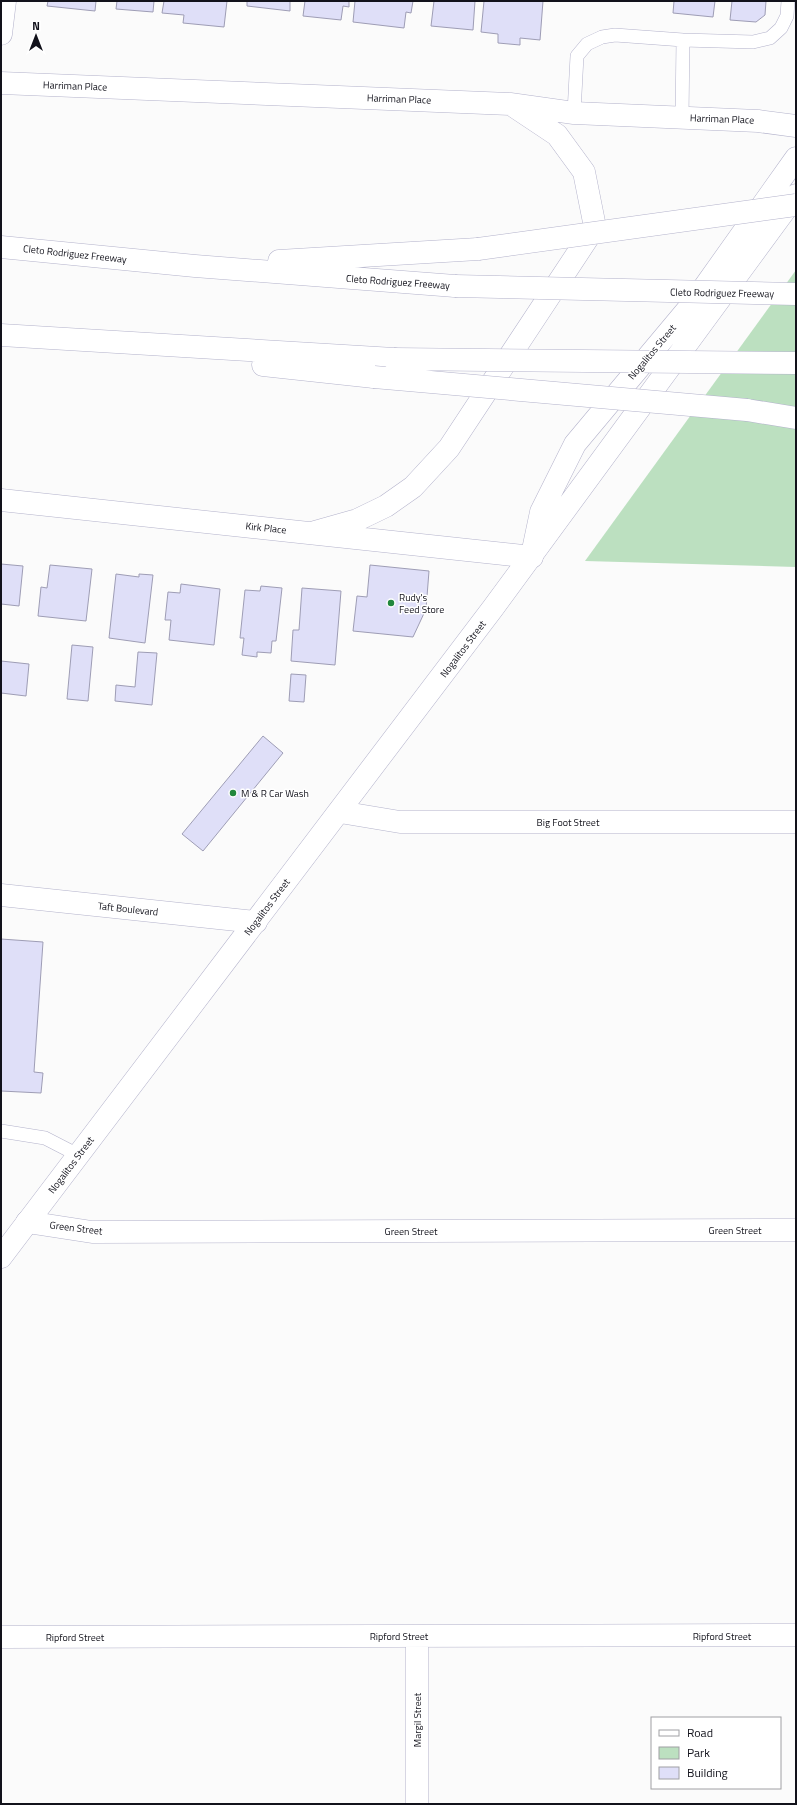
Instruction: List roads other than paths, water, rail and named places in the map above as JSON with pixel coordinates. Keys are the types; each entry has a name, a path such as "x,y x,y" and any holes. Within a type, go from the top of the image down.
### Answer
{"main road":[{"path":"1,34 5,1"},
{"name":"Harriman Place","path":"1,83 510,104 574,113 758,121 796,126"},
{"path":"311,533 357,520 386,506 413,487 449,448 595,226 584,172 557,135 510,104"},
{"name":"Nogalitos Street","path":"532,557 541,512 575,444 693,303 796,158"},
{"name":"Nogalitos Street","path":"1,1257 532,557 796,195"},
{"path":"195,266 478,249 796,205"},
{"name":"Cleto Rodriguez Freeway","path":"1,247 195,266 455,286 796,294"},
{"path":"1,336 394,359 796,363"},
{"path":"1,336 374,377 747,410 796,418"},
{"name":"Kirk Place","path":"1,500 532,557"},
{"name":"Big Foot Street","path":"340,812 400,822 796,822"},
{"name":"Taft Boulevard","path":"1,895 256,922"},
{"name":"Green Street","path":"27,1222 92,1232 796,1230"},
{"name":"Margil Street","path":"417,1636 417,1804"},
{"name":"Ripford Street","path":"1,1637 796,1636"}],"lane":[{"path":"574,113 578,56 587,44 602,37 615,35 683,40 753,42 770,38 781,28 792,15 788,1"},
{"path":"682,117 683,40"},
{"path":"1,1131 45,1138 78,1155"}],"place":[{"name":"Rudy's Feed Store","path":"391,603"},
{"name":"M & R Car Wash","path":"233,793"}]}
